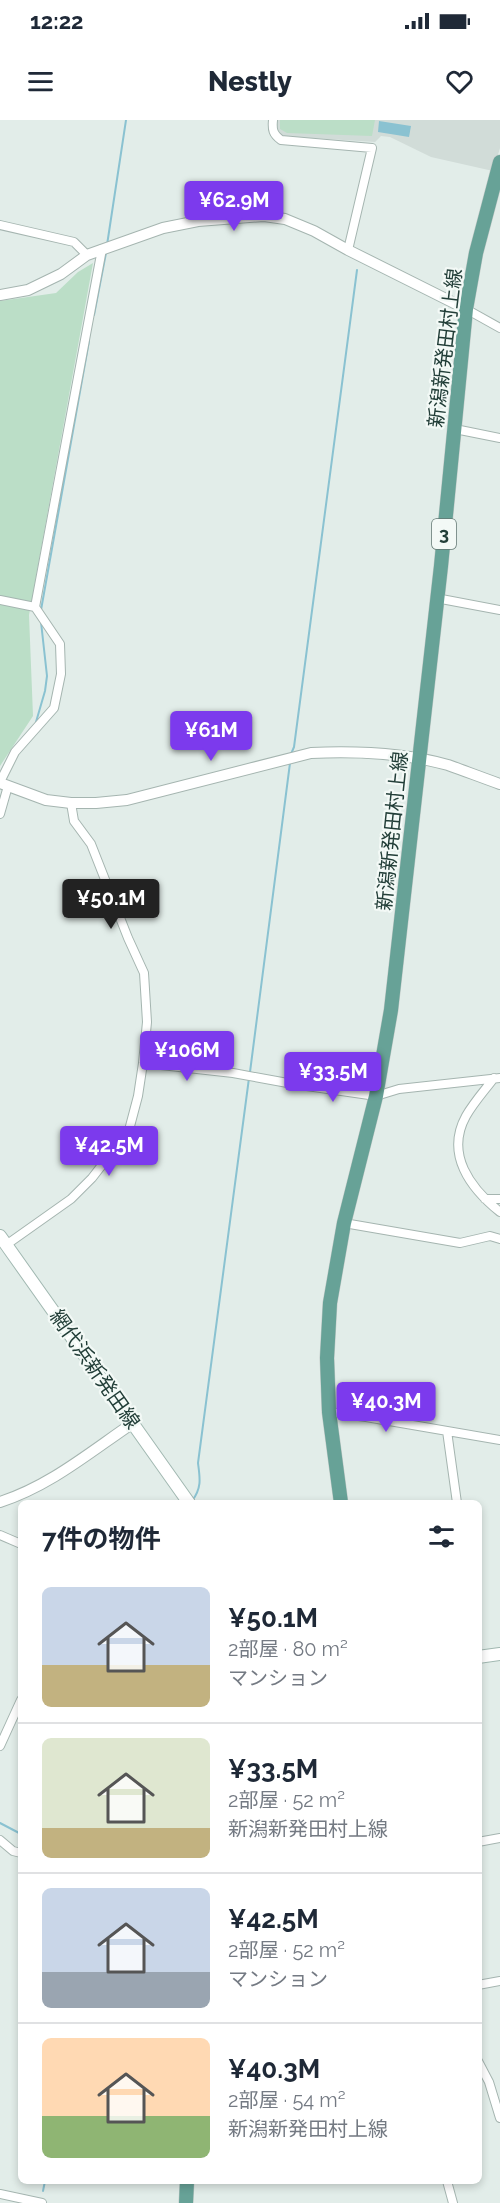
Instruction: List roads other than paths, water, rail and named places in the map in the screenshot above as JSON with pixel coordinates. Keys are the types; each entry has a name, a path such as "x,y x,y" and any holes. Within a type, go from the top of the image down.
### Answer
{"main road":[{"name":"新潟新発田村上線","path":"341,1500 329,1412 327,1358 330,1303 344,1222 376,1096 391,1010 455,429 466,309 476,253 500,162"},
{"name":"網代浜新発田線","path":"3,1240 187,1500"},
{"path":"482,1656 500,1654"},
{"path":"186,2203 187,2184"}],"street":[{"path":"273,120 275,136 281,140 372,148 348,250"},
{"path":"0,296 43,284 87,255 176,224 264,216 285,219 314,231 500,328"},
{"path":"0,225 74,242 87,255"},
{"path":"35,607 102,249"},
{"path":"455,429 500,438"},
{"path":"436,598 500,610"},
{"path":"0,600 35,607 60,644 61,674 54,708 15,752 3,784 0,814"},
{"path":"3,784 46,800 71,803 127,800 311,753 342,752 419,759 447,765 500,784"},
{"path":"3,1240 71,1199 92,1178 129,1130 138,1096 147,1022 144,973 91,844 74,821 71,803"},
{"path":"143,1063 233,1073 376,1096 399,1089 497,1078"},
{"path":"497,1078 468,1113 463,1123 458,1146 460,1161 466,1176 485,1199 500,1212"},
{"path":"485,1199 500,1199"},
{"path":"344,1222 460,1243 490,1236 500,1239"},
{"path":"329,1412 500,1440"},
{"path":"0,1502 23,1494 52,1479 132,1423"},
{"path":"447,1431 457,1500"},
{"path":"0,1535 18,1543"},
{"path":"0,1746 18,1707"},
{"path":"482,1841 500,1838"},
{"path":"0,1840 7,1847 18,1852"},
{"path":"482,1984 500,1981"},
{"path":"482,2069 489,2082 500,2118"},
{"path":"448,2184 453,2203"},
{"path":"0,2194 42,2203"}],"water":[{"path":"379,121 411,126 409,137 378,132"}],"waterway":[{"path":"107,245 126,120"},
{"path":"94,315 106,253"},
{"path":"291,754 294,747 357,270"},
{"path":"41,610 89,341"},
{"path":"36,722 47,676 41,622"},
{"path":"250,1072 290,763"},
{"path":"193,1500 200,1483 198,1463 249,1078"},
{"path":"0,1823 18,1832"},
{"path":"43,2191 44,2184"}]}
